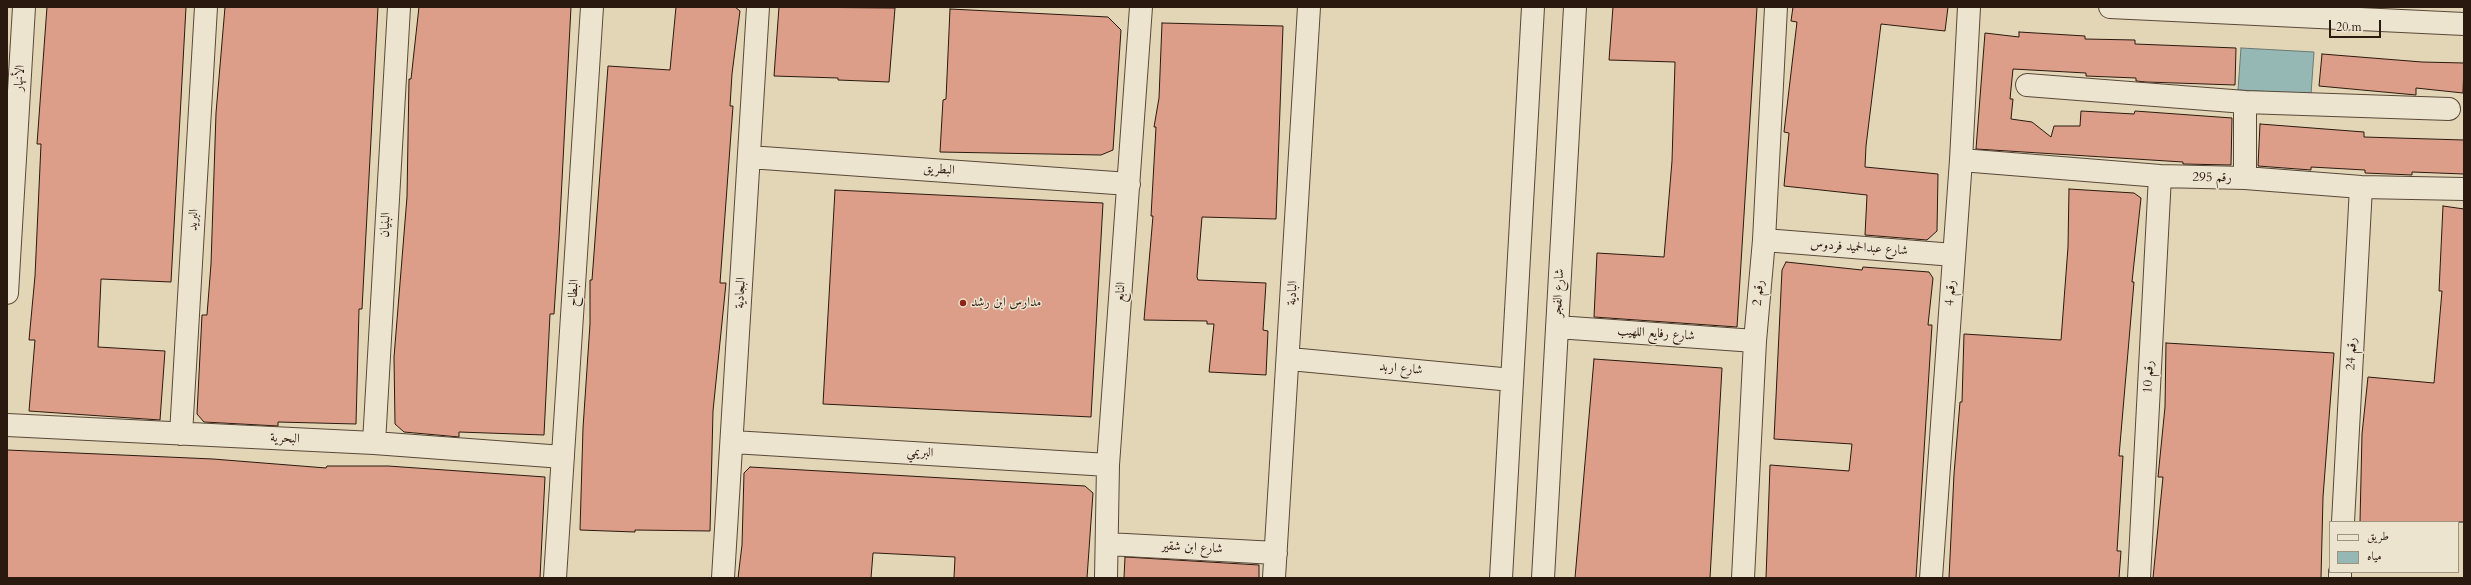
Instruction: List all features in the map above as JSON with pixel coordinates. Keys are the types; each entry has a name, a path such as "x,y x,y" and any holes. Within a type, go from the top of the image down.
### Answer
{"street":[{"name":"الأنهار","path":"7,293 12,100 24,7"},
{"name":"البريد","path":"181,434 206,7"},
{"name":"البنيان","path":"374,443 399,7"},
{"name":"البطاح","path":"555,578 592,7"},
{"name":"البجادية","path":"723,578 733,442 758,7"},
{"name":"النابع","path":"1106,578 1108,544 1108,465 1141,7"},
{"name":"البادية","path":"1274,578 1290,359 1309,7"},
{"path":"1501,578 1532,7"},
{"name":"شارع الفجر","path":"1543,578 1575,7"},
{"name":"رقم 2","path":"1743,578 1755,341 1764,240 1776,7"},
{"name":"رقم 4","path":"1931,578 1961,160 1969,7"},
{"path":"2110,7 2380,14 2464,24"},
{"path":"2027,85 2245,102 2449,109"},
{"path":"2245,102 2245,178"},
{"name":"البطريق","path":"749,157 1129,184"},
{"name":"رقم 295","path":"1961,160 2160,176 2245,178 2361,187 2464,189"},
{"name":"رقم 10","path":"2139,578 2160,176"},
{"name":"رقم 24","path":"2343,521 2361,187"},
{"name":"شارع عبدالحميد فردوس","path":"1764,240 1954,255"},
{"name":"شارع رفايع اللهيب","path":"1557,327 1755,341"},
{"name":"شارع اربد","path":"1290,359 1512,380"},
{"name":"البحرية","path":"7,425 374,443 563,457"},
{"name":"البريمي","path":"733,442 1108,465"},
{"name":"شارع ابن شقير","path":"1108,544 1276,553"}],"water":[{"path":"2241,48 2314,52 2311,94 2238,90"}],"building":[{"path":"47,7 186,7 171,282 101,279 98,347 165,351 160,420 29,411 35,340 29,340 35,276 41,144 37,144"},
{"path":"225,7 378,7 362,309 359,309 356,424 278,422 278,426 204,422 197,414 202,315 207,315 211,264 216,113"},
{"path":"419,7 571,7 559,238 554,314 550,314 544,435 459,432 459,437 404,432 395,424 394,357 407,197 409,79 411,79"},
{"path":"676,7 735,7 740,11 732,74 730,106 733,106 720,283 726,283 713,411 710,531 635,530 635,532 580,530 583,428 590,324 590,280 592,280 608,66 670,70"},
{"path":"779,7 895,8 889,82 838,80 838,78 774,76"},
{"path":"1613,7 1757,7 1737,327 1594,317 1597,253 1664,257 1672,161 1675,62 1609,60"},
{"path":"1793,7 1948,7 1945,31 1881,24 1866,146 1865,167 1938,174 1937,231 1927,240 1865,235 1867,195 1784,186 1789,133 1784,132 1797,22 1791,21"},
{"path":"950,9 1108,17 1121,30 1113,150 1101,155 940,152 943,100 946,99"},
{"path":"1162,23 1283,26 1276,219 1202,217 1197,277 1198,280 1266,283 1263,330 1268,331 1266,375 1209,372 1214,324 1207,324 1207,321 1144,320 1153,216 1151,216 1156,127 1154,127 1159,98"},
{"path":"2019,32 2085,36 2085,39 2135,40 2135,44 2236,48 2235,85 2146,82 2136,81 2136,78 2086,76 2086,73 2013,69 2010,99 2013,99 2011,119 2032,122 2051,137 2054,126 2080,126 2081,111 2134,114 2135,111 2232,118 2231,165 2183,164 2183,162 1976,149 1985,33 2019,37"},
{"path":"2322,54 2422,62 2464,63 2463,93 2416,88 2416,95 2319,86"},
{"path":"2260,124 2364,132 2364,137 2464,140 2464,174 2412,172 2412,175 2365,173 2365,170 2311,167 2311,170 2258,166"},
{"path":"2069,189 2134,193 2141,198 2132,282 2134,282 2119,456 2123,456 2117,551 2121,551 2119,578 1949,578 1954,474 1960,402 1962,402 1964,334 2061,340 2068,247"},
{"name":"مدارس ابن رشد","path":"835,190 1103,203 1091,417 823,404"},
{"path":"2443,206 2464,209 2464,522 2360,521 2362,434 2368,377 2434,383 2442,291 2439,291"},
{"path":"1786,262 1862,270 1863,267 1929,272 1933,278 1928,325 1932,325 1916,578 1766,578 1770,465 1849,471 1852,444 1774,439 1782,270"},
{"path":"2166,343 2334,353 2323,497 2321,578 2153,578 2163,477 2158,477 2165,407"},
{"path":"1594,359 1722,368 1710,578 1575,578"},
{"path":"7,450 213,459 326,468 327,466 388,466 545,477 540,578 7,578"},
{"path":"750,467 1085,486 1093,493 1087,578 954,578 955,557 873,553 871,578 738,578 742,545 744,473"},
{"path":"1125,557 1259,565 1259,578 1124,578"}],"place":[{"name":"مدارس ابن رشد","path":"963,303"}]}
